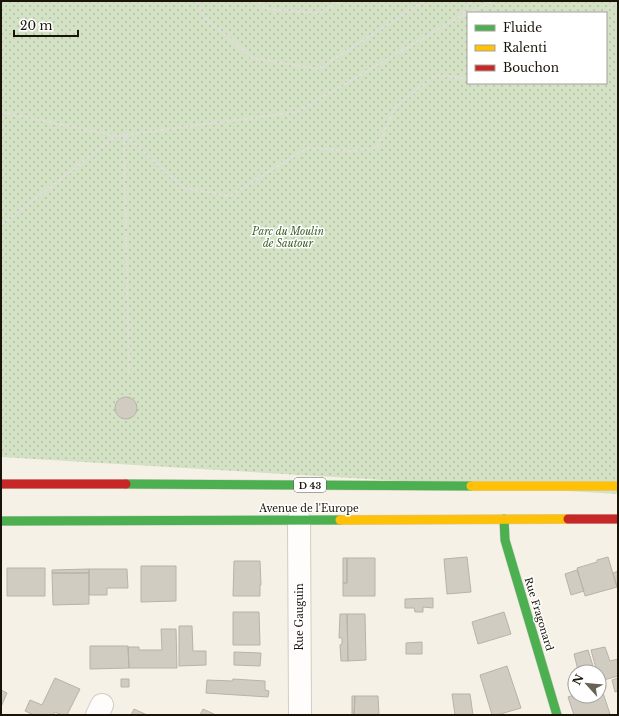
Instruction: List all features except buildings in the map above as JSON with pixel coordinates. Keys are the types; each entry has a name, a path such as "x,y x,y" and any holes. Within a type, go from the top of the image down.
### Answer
{"main road":[{"name":"D 43","path":"1,484 618,486"},
{"name":"Rue Fragonard","path":"504,519 505,540 557,715"},
{"name":"Avenue de l'Europe","path":"1,521 618,519"}],"street":[{"name":"Rue Gauguin","path":"299,519 300,715"}],"path":[{"path":"197,1 205,18 252,58 319,69 424,1"},
{"path":"258,1 265,9 320,13 342,1"},
{"path":"461,16 472,1"},
{"path":"470,12 494,1"},
{"path":"603,12 618,1"},
{"path":"1,112 116,136 297,112 467,13"},
{"path":"124,135 184,188 230,196 307,148 351,151 377,148 395,107 436,75 467,79"},
{"path":"124,135 129,373"},
{"path":"1,224 116,136"}],"green space":[{"name":"Parc du Moulin de Sautour","path":"1,1 618,1 618,494 1,457"}],"traffic: fast":[{"path":"126,484 471,486"},
{"path":"504,519 505,540 557,715"},
{"path":"1,521 340,520"}],"traffic: slow":[{"path":"471,486 618,486"},
{"path":"340,520 568,519"}],"traffic: jam":[{"path":"1,484 126,484"},
{"path":"568,519 618,519"}]}
